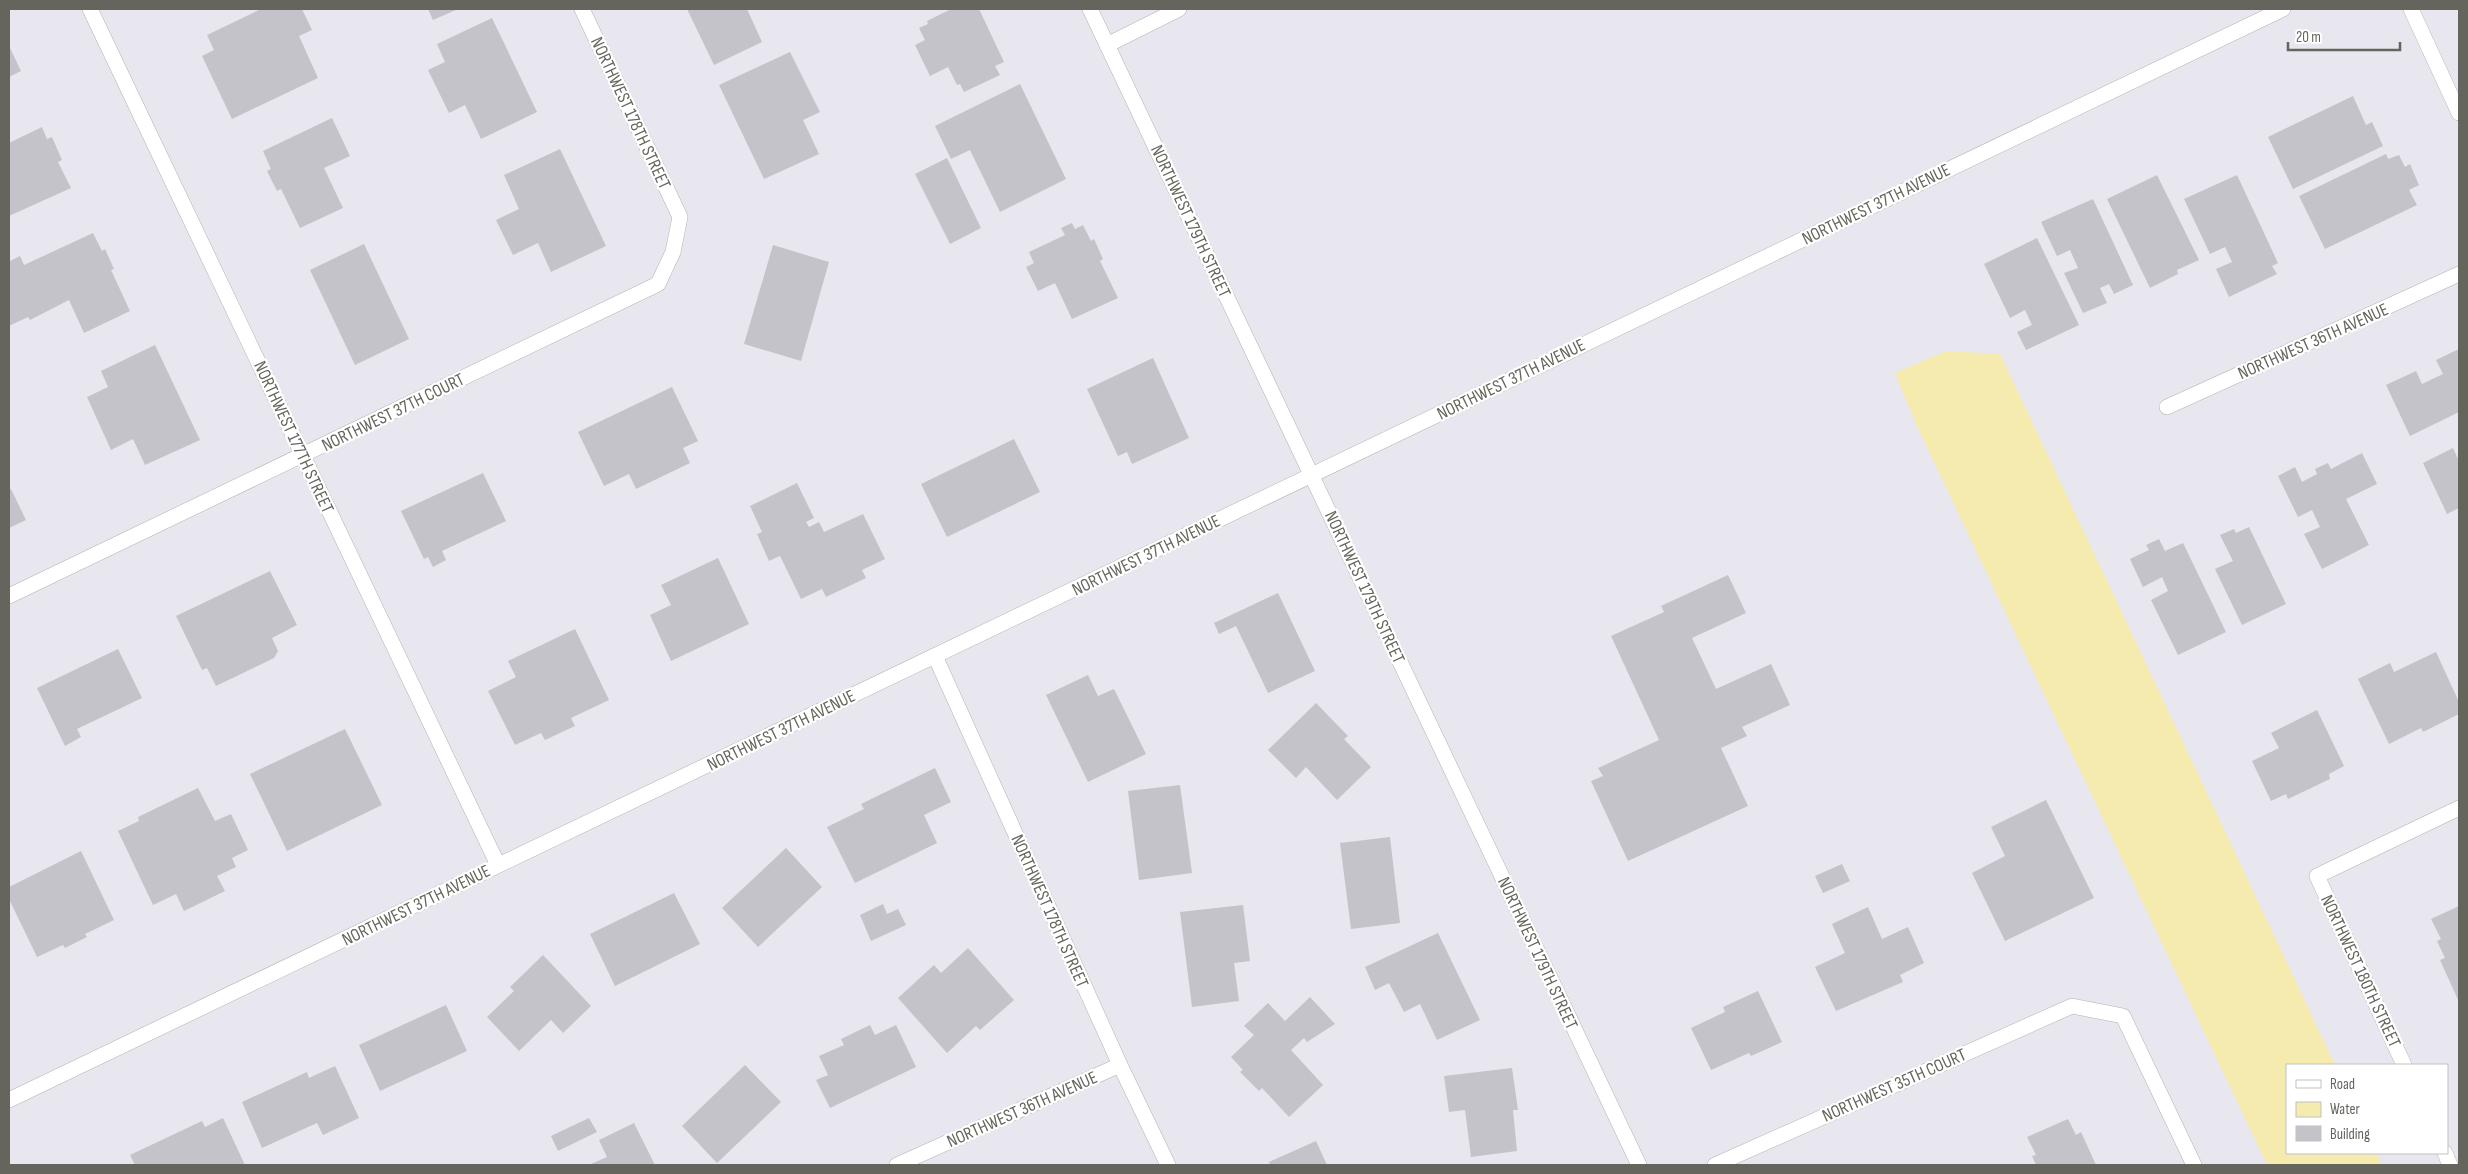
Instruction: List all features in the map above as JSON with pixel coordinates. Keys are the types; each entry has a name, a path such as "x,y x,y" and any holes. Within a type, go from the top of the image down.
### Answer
{"street":[{"name":"NORTHWEST 177TH STREET","path":"90,9 498,865"},
{"name":"NORTHWEST 178TH STREET","path":"582,9 680,217"},
{"name":"NORTHWEST 179TH STREET","path":"1090,9 1639,1165"},
{"path":"1108,45 1179,9"},
{"name":"NORTHWEST 37TH AVENUE","path":"9,1100 2283,9"},
{"path":"2411,9 2459,112"},
{"name":"NORTHWEST 37TH COURT","path":"9,596 304,456 658,284 673,252 680,217"},
{"name":"NORTHWEST 36TH AVENUE","path":"2168,407 2459,274"},
{"name":"NORTHWEST 178TH STREET","path":"935,656 1120,1065 1168,1165"},
{"name":"NORTHWEST 180TH STREET","path":"2404,1064 2317,876 2459,808"},
{"name":"NORTHWEST 35TH COURT","path":"1716,1165 2072,1006 2123,1016 2194,1165"},
{"name":"NORTHWEST 36TH AVENUE","path":"897,1165 1120,1065"}],"water":[{"path":"1946,351 2000,354 2335,1064 2286,1064 2286,1154 2376,1154 2382,1165 2267,1165 1916,424 1895,373"}],"building":[{"path":"261,9 302,9 312,30 299,36 318,78 232,119 202,56 214,50 207,35"},
{"path":"428,9 458,9 433,20"},
{"path":"687,9 747,9 762,42 714,65"},
{"path":"951,9 979,9 1004,62 995,66 1000,75 964,92 960,84 957,85 948,67 930,76 915,45 925,40 919,28 928,24 927,21"},
{"path":"492,18 537,112 481,139 465,105 449,113 428,70 445,62 437,44"},
{"path":"9,46 21,71 9,77"},
{"path":"790,52 820,112 803,120 819,154 764,179 719,85"},
{"path":"1020,84 1066,179 1000,212 970,150 951,159 935,126"},
{"path":"2353,96 2366,125 2372,122 2383,146 2293,189 2268,137"},
{"path":"332,118 350,156 324,168 343,208 300,228 281,189 277,191 267,171 271,169 263,151"},
{"path":"42,127 47,139 52,137 62,160 58,162 71,188 9,216 9,143"},
{"path":"560,149 606,246 551,272 538,243 513,255 496,220 519,209 504,175"},
{"path":"2386,154 2388,159 2399,155 2405,167 2410,164 2419,185 2409,190 2417,205 2325,249 2299,196"},
{"path":"947,158 981,228 950,244 915,174"},
{"path":"2157,175 2199,260 2177,270 2178,274 2150,288 2107,199"},
{"path":"2237,175 2278,263 2272,266 2277,274 2229,297 2216,269 2232,262 2225,247 2210,254 2184,199"},
{"path":"2093,199 2133,285 2114,294 2109,284 2100,288 2107,303 2083,313 2064,273 2078,268 2070,250 2057,256 2041,222"},
{"path":"1072,223 1075,229 1083,225 1091,241 1094,239 1103,259 1100,261 1118,298 1072,319 1055,283 1038,291 1026,267 1034,263 1029,252 1065,235 1061,228"},
{"path":"93,233 102,251 105,249 114,269 111,270 130,311 84,333 69,300 30,320 28,317 9,326 9,258 10,261 20,256 24,265"},
{"path":"2037,238 2079,325 2026,350 2017,332 2032,325 2025,310 2010,318 1984,264"},
{"path":"364,244 409,339 355,365 310,270"},
{"path":"773,245 829,262 801,361 744,344"},
{"path":"155,345 200,440 145,465 133,439 111,450 87,397 108,387 101,371"},
{"path":"2459,349 2459,412 2410,436 2386,385 2416,371 2422,384 2443,374 2436,360"},
{"path":"1153,358 1189,438 1132,464 1127,452 1118,456 1087,389"},
{"path":"672,387 698,441 683,448 690,463 636,489 629,474 604,486 578,432"},
{"path":"1014,439 1040,492 947,537 921,484"},
{"path":"2453,448 2459,461 2459,508 2447,514 2423,463"},
{"path":"2362,453 2377,484 2346,499 2369,545 2322,569 2304,534 2320,527 2312,510 2298,517 2278,476 2295,467 2302,482 2317,474 2315,469 2328,463 2331,469"},
{"path":"483,473 506,521 442,551 446,560 433,567 428,557 424,559 401,511"},
{"path":"797,483 814,518 806,522 809,527 819,522 824,532 863,514 885,559 862,570 866,578 826,597 822,589 801,599 780,556 769,561 757,534 762,532 750,506"},
{"path":"11,489 26,520 9,528 9,490"},
{"path":"2249,527 2286,604 2242,625 2215,569 2233,561 2220,535 2234,529 2236,533"},
{"path":"2159,539 2165,551 2183,543 2226,632 2178,655 2151,600 2168,591 2162,577 2143,587 2130,559 2149,550 2146,545"},
{"path":"718,558 749,624 671,661 650,615 671,605 661,585"},
{"path":"270,571 297,625 272,638 278,651 274,658 216,686 207,668 202,670 176,616"},
{"path":"1728,575 1746,613 1692,638 1716,689 1771,664 1790,705 1742,727 1747,736 1721,748 1748,806 1628,861 1591,781 1603,776 1598,768 1659,740 1611,636 1664,612 1661,606"},
{"path":"1278,593 1315,671 1268,693 1236,626 1219,634 1214,623"},
{"path":"575,629 609,700 571,718 575,726 545,740 541,733 515,745 488,691 516,677 508,661"},
{"path":"118,649 142,698 77,729 81,737 65,746 37,688"},
{"path":"2436,652 2459,702 2459,714 2423,732 2421,728 2389,744 2358,679 2390,663 2394,672"},
{"path":"1088,675 1098,696 1114,689 1146,754 1088,782 1046,695"},
{"path":"1316,703 1348,736 1344,739 1371,767 1337,800 1306,767 1296,778 1268,750"},
{"path":"2317,710 2344,766 2329,774 2330,779 2288,799 2286,794 2271,801 2252,761 2279,748 2271,733"},
{"path":"345,729 382,805 287,851 250,774"},
{"path":"935,768 951,802 924,815 937,843 855,883 827,827 864,809 861,804"},
{"path":"1180,785 1192,873 1139,880 1128,791"},
{"path":"198,788 215,821 231,814 248,850 232,858 236,867 217,876 225,891 184,911 176,894 153,905 118,831 139,821 138,817"},
{"path":"2046,800 2094,898 2005,941 1972,873 2005,856 1991,827"},
{"path":"1390,837 1400,923 1351,929 1340,843"},
{"path":"786,848 822,887 758,947 722,908"},
{"path":"81,851 114,920 85,934 87,937 65,948 63,945 37,957 9,899 9,887"},
{"path":"1842,864 1850,881 1823,893 1815,876"},
{"path":"674,893 700,944 615,986 590,934"},
{"path":"883,904 887,914 898,909 906,925 871,941 860,915"},
{"path":"1243,905 1250,961 1234,963 1239,1001 1192,1007 1180,912"},
{"path":"2459,906 2459,1002 2440,960 2445,958 2437,941 2441,939 2431,919"},
{"path":"1868,907 1882,939 1908,927 1924,963 1900,975 1903,982 1836,1011 1815,967 1845,953 1832,924"},
{"path":"1438,933 1480,1020 1437,1040 1420,1004 1404,1012 1389,983 1375,990 1365,967"},
{"path":"968,948 1014,1000 980,1030 976,1026 947,1053 898,998 934,965 941,973"},
{"path":"543,955 591,1006 563,1033 551,1020 519,1051 487,1017 514,991 510,987"},
{"path":"1758,991 1782,1042 1751,1056 1749,1053 1711,1070 1691,1028 1725,1012 1723,1007"},
{"path":"1310,997 1335,1024 1307,1042 1304,1038 1291,1050 1323,1085 1289,1117 1262,1088 1259,1091 1240,1072 1243,1070 1231,1057 1254,1035 1244,1026 1268,1003 1285,1021"},
{"path":"446,1005 467,1051 380,1091 359,1045"},
{"path":"870,1025 875,1035 896,1025 916,1067 830,1108 816,1080 828,1075 819,1056 844,1045 841,1039"},
{"path":"745,1065 781,1102 717,1163 682,1126"},
{"path":"335,1066 359,1118 323,1135 317,1123 262,1148 242,1102 307,1072 309,1078"},
{"path":"1512,1068 1518,1110 1513,1110 1517,1151 1471,1157 1465,1110 1449,1112 1444,1076"},
{"path":"223,1118 245,1165 135,1165 130,1155 202,1121 205,1127"},
{"path":"589,1118 597,1132 558,1151 551,1136"},
{"path":"2068,1119 2076,1135 2081,1132 2096,1165 2036,1165 2032,1156 2036,1155 2027,1137"},
{"path":"634,1123 655,1165 589,1165 607,1157 599,1140"},
{"path":"1316,1141 1327,1165 1270,1165 1269,1162"}]}
